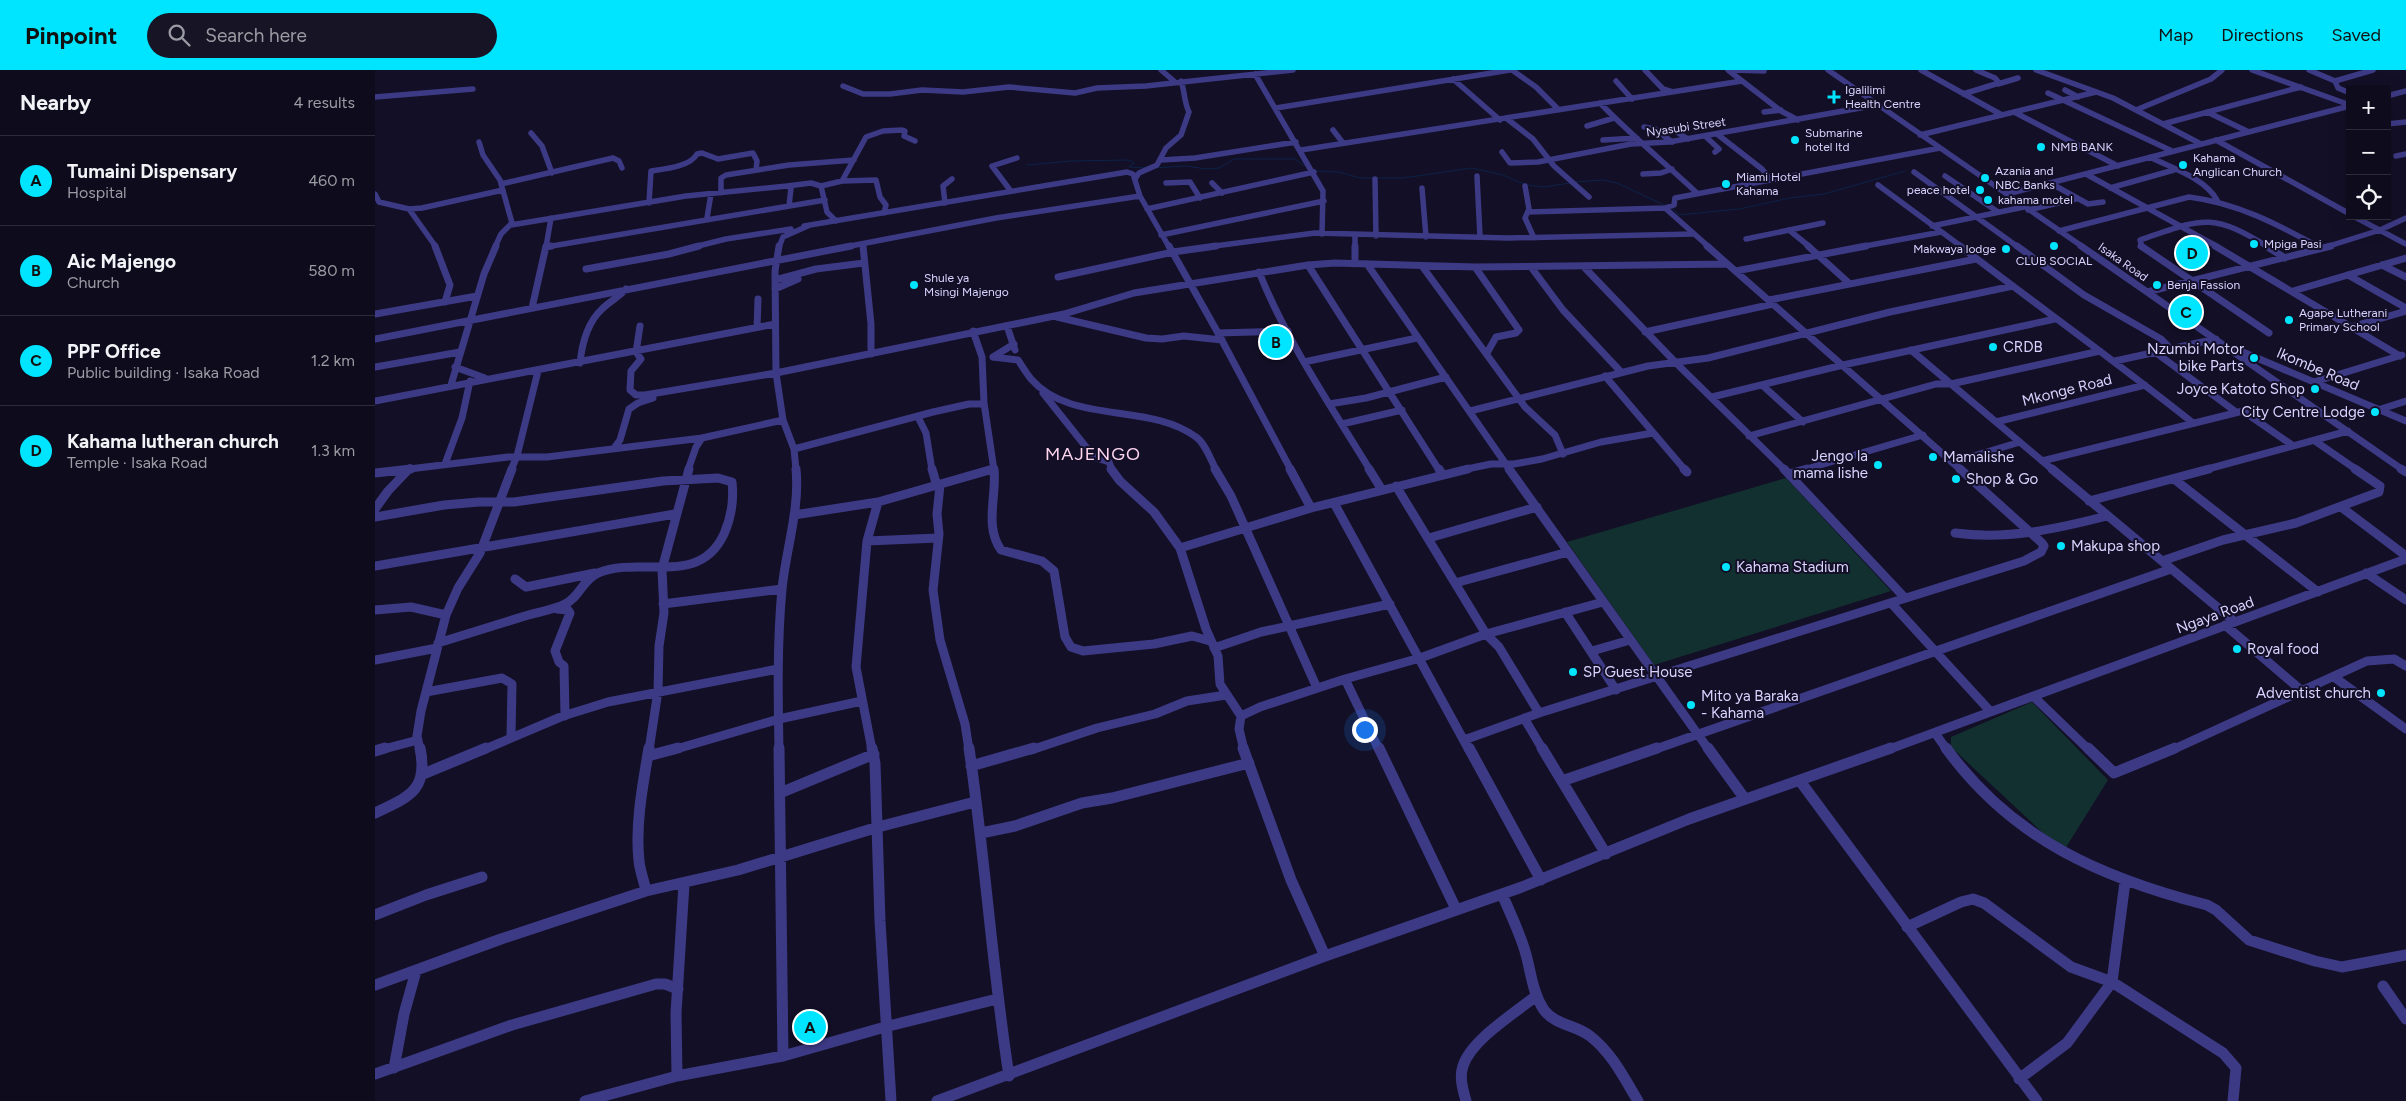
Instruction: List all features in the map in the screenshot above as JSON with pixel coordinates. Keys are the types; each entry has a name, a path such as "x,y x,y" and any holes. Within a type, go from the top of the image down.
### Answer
{"street":[{"path":"1135,179 1138,174 1155,166 1161,160 1166,148 1182,134 1188,116 1184,85 1161,70"},
{"path":"843,86 863,94 890,94 922,90 963,92 1009,87 1070,94 1097,88 1178,82 1255,74 1265,71 1293,70"},
{"path":"1276,108 1511,70 1536,88 1559,110"},
{"path":"1645,70 1663,89 1674,92"},
{"path":"1728,70 1781,110 1799,120"},
{"path":"1735,70 1764,71"},
{"name":"Isaka Road","path":"1828,70 2406,472"},
{"path":"1921,70 2002,115"},
{"path":"1976,70 1995,78 1999,82 1998,84"},
{"path":"2036,70 2096,92 2136,110 2201,144"},
{"path":"2047,74 2059,70"},
{"path":"2136,110 2211,80 2222,70"},
{"path":"2252,70 2346,104"},
{"path":"2309,70 2335,81 2373,70"},
{"path":"1255,74 1314,172 1323,191 1322,234"},
{"path":"1963,94 2018,78"},
{"path":"1453,79 1503,119 1538,143 1553,160 1557,168 1589,197"},
{"path":"1616,81 1632,99"},
{"path":"1301,150 1742,81"},
{"path":"2335,81 2338,88 2346,91"},
{"path":"2163,124 2301,87"},
{"path":"375,97 473,88"},
{"path":"2065,90 2078,97"},
{"path":"2391,95 2406,91"},
{"path":"1920,135 2096,92"},
{"path":"2049,93 2172,151"},
{"path":"1600,103 1614,118 1697,192"},
{"name":"Nyasubi Street","path":"1502,152 1510,163 1514,164 1553,160 1631,144 1672,142 1877,105"},
{"path":"2007,194 2346,107"},
{"path":"1764,112 1781,110"},
{"path":"2014,112 2118,166"},
{"path":"2207,112 2249,132"},
{"path":"1587,126 1614,118"},
{"path":"2391,124 2406,122"},
{"path":"1644,127 1655,129 1672,142"},
{"path":"1672,129 1688,139"},
{"path":"842,181 865,138 879,132 902,130 905,131 904,136 915,141"},
{"path":"1333,130 1343,143"},
{"path":"531,133 542,146 552,173"},
{"path":"1717,134 1749,161 1762,169 1771,180"},
{"path":"1705,136 1719,149 1715,152"},
{"path":"1603,140 1637,138"},
{"path":"2216,140 2346,212"},
{"path":"479,142 483,155 502,187 510,214 511,225"},
{"path":"1161,160 1195,158 1296,142"},
{"path":"1528,212 1665,208 1673,205 1675,198 1697,192 1940,148"},
{"path":"649,203 651,171 687,162 695,158 697,154 702,153 718,160 753,153 757,161 756,170"},
{"path":"2396,156 2406,154"},
{"path":"2150,157 2206,188 2217,196 2217,200"},
{"path":"375,194 379,202 409,209 441,206 552,173 614,158 619,161 622,168"},
{"path":"1010,190 992,166 1017,158"},
{"path":"721,193 720,182 722,177 789,165 854,160"},
{"path":"1643,174 1661,173 1672,169"},
{"path":"2110,188 2174,170"},
{"path":"586,270 669,254 726,239 945,203 1010,190 1121,172 1132,173 1140,196 1220,337 1311,508"},
{"path":"1147,209 1222,194 1314,172"},
{"path":"1914,172 2084,295 2161,339 2171,349"},
{"path":"2086,174 2251,266 2351,327 2403,355"},
{"path":"1477,176 1480,238"},
{"path":"1945,176 1998,212"},
{"path":"945,203 943,186 951,179"},
{"path":"1375,179 1373,217 1376,236"},
{"path":"451,385 483,274 501,234 511,225 711,194 811,183 821,186 842,181 877,180 880,197 886,206 885,213"},
{"path":"1166,184 1190,182 1200,198"},
{"path":"1212,184 1222,194"},
{"path":"2052,184 2088,204 2103,202"},
{"path":"1878,185 2115,361 2193,423"},
{"path":"787,186 791,188 790,206"},
{"path":"821,186 826,209 836,221"},
{"path":"1525,186 1528,212 1525,218 1534,238"},
{"path":"1422,188 1426,237"},
{"path":"707,218 711,194"},
{"path":"1214,195 1220,200"},
{"path":"375,339 1020,214 1140,196"},
{"path":"2059,231 2189,197 2217,200 2254,214 2320,248"},
{"path":"1933,226 1998,212 2076,199"},
{"path":"546,247 707,218 825,200"},
{"path":"1161,235 1324,201"},
{"path":"790,206 826,209"},
{"path":"1463,740 1539,713 1891,604 2033,557 2041,552 2044,546 1882,398 1665,208"},
{"path":"409,209 412,211 415,222 433,242 438,252 450,285 445,302"},
{"path":"532,308 540,279 551,218"},
{"path":"2147,292 2320,248 2380,230 2406,218"},
{"path":"2361,220 2406,244"},
{"path":"2269,333 2141,248 2139,243 2140,240 2181,228 2206,222 2217,222 2285,258"},
{"path":"1747,239 1823,224"},
{"path":"775,232 786,234 810,225"},
{"path":"1789,230 1850,284"},
{"path":"1736,270 1941,232"},
{"path":"783,1056 779,669 782,589 798,490 794,449 783,420 776,373 776,261 779,244 786,234"},
{"path":"1058,276 1175,255 1189,250 1322,234 1534,238 1693,234"},
{"path":"1355,236 1355,264"},
{"path":"863,245 871,324 871,354"},
{"path":"2293,291 2406,258"},
{"path":"1645,332 1850,284 1976,259"},
{"path":"775,285 815,269 865,263"},
{"path":"616,356 629,358 632,369 630,390 633,394 645,395 667,393 739,378 776,373 973,331 1007,326 1077,311 1124,296 1308,264 1531,268 1727,264"},
{"path":"1308,264 1362,350 1390,390 1441,474"},
{"path":"1367,264 1656,678 1745,799"},
{"path":"2382,265 2406,277"},
{"path":"1422,266 1533,415 1555,435 1563,454"},
{"path":"1584,267 1645,332 1789,474 1905,598"},
{"path":"1475,268 1519,330 1516,333 1496,337 1487,353"},
{"path":"1531,268 1563,310 1621,372"},
{"path":"1259,272 1269,297 1304,362 1382,490"},
{"path":"2348,275 2406,310"},
{"path":"1470,411 1519,396 1621,372 1708,358 1806,332 2013,286"},
{"path":"580,363 587,329 599,312 617,299 626,289"},
{"path":"375,314 477,296"},
{"path":"757,327 758,299"},
{"path":"2351,327 2406,310"},
{"path":"1054,316 1146,338 1220,337 1289,331"},
{"path":"1712,397 1843,365 2055,318"},
{"path":"375,401 470,381 580,363 775,324"},
{"path":"632,369 641,359 636,352 639,326"},
{"path":"1007,326 1018,360 1032,380 1094,457 1109,462 1115,477 1152,509 1180,548 1219,660 1220,684 1241,716 1239,729 1241,742 1291,880 1325,956"},
{"path":"973,331 979,341 982,365 984,404 995,492 992,525 999,548 1005,552 1041,561 1053,571 1066,640 1071,649 1083,651 1139,646 1192,636 1212,644 1390,604"},
{"path":"1304,362 1417,338"},
{"path":"2115,361 2218,340"},
{"name":"Ikombe Road","path":"2218,340 2406,421"},
{"path":"982,365 1014,344"},
{"path":"1911,350 2171,568 2302,691"},
{"path":"1749,436 1936,384 1951,384 2100,351"},
{"path":"375,367 460,352"},
{"path":"2155,352 2236,412"},
{"path":"2314,382 2403,355"},
{"path":"993,357 1018,360"},
{"path":"455,367 488,378"},
{"path":"375,813 414,793 421,776 421,750 417,740 437,645 446,615 458,588 483,547 517,456 538,370"},
{"path":"1605,376 1687,472"},
{"path":"1329,404 1366,398 1390,390 1446,377"},
{"path":"1032,380 1050,394 1067,402 1105,411 1152,417 1175,425 1196,436 1222,476 1317,688"},
{"path":"445,464 463,418 470,381"},
{"path":"1762,385 1803,422"},
{"name":"Mkonge Road","path":"1996,422 2145,385"},
{"path":"614,448 620,440 629,409 638,403 667,393"},
{"path":"2378,410 2406,401"},
{"path":"794,449 969,404 984,404"},
{"path":"1342,424 1402,410"},
{"path":"2043,461 2236,412 2251,415 2292,445"},
{"path":"918,417 924,427 939,485 937,514 939,538 933,590 940,640 965,724 981,833 997,999 1009,1076"},
{"path":"375,473 517,456 547,457 702,438 783,420"},
{"path":"2089,501 2347,431"},
{"path":"1180,548 1311,508 1441,474 1514,464 1563,454 1601,442 1653,433"},
{"path":"1789,474 1923,435"},
{"path":"646,891 639,861 639,839 642,793 658,691 663,604 662,569 685,480 696,446 702,438"},
{"path":"2162,561 2223,540 2296,523 2377,494 2381,490 2380,486 2315,441"},
{"path":"1953,462 2019,442"},
{"path":"375,509 388,491 410,468"},
{"path":"794,515 878,502 993,469"},
{"path":"375,517 454,503 500,500 514,502 631,485 716,477 732,482 732,502 723,540 704,559 688,566 662,569 617,568 526,587 523,587 515,579"},
{"path":"2174,479 2318,592"},
{"path":"1396,486 1486,634 1499,647 1539,713"},
{"path":"878,502 867,541 856,658 862,701 874,754 885,1027 891,1101"},
{"path":"1334,503 1541,880"},
{"path":"1429,538 1537,507"},
{"path":"2341,507 2406,557"},
{"path":"375,566 675,514"},
{"path":"1955,533 1971,536 2032,535 2107,516"},
{"path":"867,541 939,538"},
{"path":"1455,583 1568,552"},
{"name":"Ngaya Road","path":"937,1101 1009,1076 1325,956 1541,880 1689,819 1935,733 1990,711 2318,592 2406,557"},
{"path":"1562,781 1937,652 2171,568"},
{"path":"375,660 437,645 482,628 552,610 571,601 584,582 598,573"},
{"path":"2366,573 2406,600"},
{"path":"663,604 721,599 782,589"},
{"path":"1241,716 1260,707 1345,679 1420,658 1486,634 1603,602"},
{"path":"1891,604 1990,711"},
{"path":"375,610 402,606 413,609 434,610 446,615"},
{"path":"552,610 568,610 570,613 555,651 556,657 564,666 565,716"},
{"path":"1565,612 1616,690"},
{"path":"1592,651 1630,640"},
{"path":"2033,696 2114,773 2208,735 2367,661 2394,659 2406,666"},
{"path":"421,776 511,736 565,716 623,698 779,669"},
{"path":"2334,677 2406,729"},
{"path":"426,692 503,678 509,680 512,684 511,736"},
{"path":"1345,679 1456,909"},
{"path":"971,766 1005,758 1097,728 1155,714 1187,701 1226,695"},
{"path":"648,756 712,740 779,719 862,701"},
{"path":"1524,718 1607,854"},
{"path":"1935,733 1959,768 1977,787 2050,848 2125,882 2207,905 2216,910 2249,940 2315,961 2342,967 2406,955"},
{"path":"375,751 417,740"},
{"path":"780,793 874,754"},
{"path":"981,833 1015,826 1075,805 1112,798 1249,763"},
{"path":"1800,781 2037,1101"},
{"path":"375,985 501,939 646,891 684,884 975,802"},
{"path":"375,915 426,894 482,877"},
{"path":"2019,1079 2067,1043 2112,982 2125,882"},
{"path":"677,1076 678,990 684,884"},
{"path":"1502,894 1525,952 1536,996 1551,1017 1580,1029 1604,1049 1614,1060 1638,1101"},
{"path":"1907,927 1943,909 1973,899 1984,903 2071,967 2112,982 2223,1053 2236,1068 2233,1101"},
{"path":"394,1068 404,1014 417,971"},
{"path":"375,1074 512,1025 574,1006 656,984 665,984 678,990"},
{"path":"2383,986 2406,1019"},
{"path":"1466,1101 1462,1078 1463,1067 1468,1056 1479,1044 1536,996"},
{"path":"585,1101 638,1085 677,1076 783,1056 885,1027 997,999"}],"green space":[{"name":"Kahama Stadium","path":"1786,478 1891,591 1654,665 1567,542"},
{"path":"2032,702 2108,780 2065,849 2059,848 1951,747 1951,737"}],"waterway":[{"path":"1154,168 1185,166 1207,169 1219,168 1234,159 1295,159 1305,166"},
{"path":"1027,165 1070,161 1128,160 1134,163 1129,167 1145,168"},
{"path":"1316,171 1339,172 1360,178 1403,178 1472,168 1503,175 1526,185 1544,187 1570,183"},
{"path":"1671,207 1679,215 1739,209 1790,198 1824,194 1905,171"},
{"path":"1575,182 1603,180 1617,183 1666,206"}],"place":[{"name":"Igalilimi Health Centre","path":"1834,97"},
{"name":"Submarine hotel ltd","path":"1795,140"},
{"name":"NMB BANK","path":"2041,147"},
{"name":"Kahama Anglican Church","path":"2183,165"},
{"name":"Azania and NBC Banks","path":"1985,178"},
{"name":"Miami Hotel Kahama","path":"1726,184"},
{"name":"peace hotel","path":"1980,190"},
{"name":"kahama motel","path":"1988,200"},
{"name":"Mpiga Pasi","path":"2254,244"},
{"name":"CLUB SOCIAL","path":"2054,246"},
{"name":"Makwaya lodge","path":"2006,249"},
{"name":"Kahama lutheran church","path":"2192,253"},
{"name":"Shule ya Msingi Majengo","path":"914,285"},
{"name":"Benja Fassion","path":"2157,285"},
{"name":"PPF Office","path":"2186,312"},
{"name":"Agape Lutherani Primary School","path":"2289,320"},
{"name":"Aic Majengo","path":"1276,342"},
{"name":"CRDB","path":"1993,347"},
{"name":"Nzumbi Motor bike Parts","path":"2254,358"},
{"name":"Joyce Katoto Shop","path":"2315,389"},
{"name":"City Centre Lodge","path":"2375,412"},
{"name":"Mamalishe","path":"1933,457"},
{"name":"Jengo la mama lishe","path":"1878,465"},
{"name":"Shop & Go","path":"1956,479"},
{"name":"Makupa shop","path":"2061,546"},
{"name":"Kahama Stadium","path":"1726,567"},
{"name":"Royal food","path":"2237,649"},
{"name":"SP Guest House","path":"1573,672"},
{"name":"Adventist church","path":"2381,693"},
{"name":"Mito ya Baraka - Kahama","path":"1691,705"},
{"name":"Tumaini Dispensary","path":"810,1027"}],"district":[{"name":"MAJENGO","path":"1093,454"}]}
